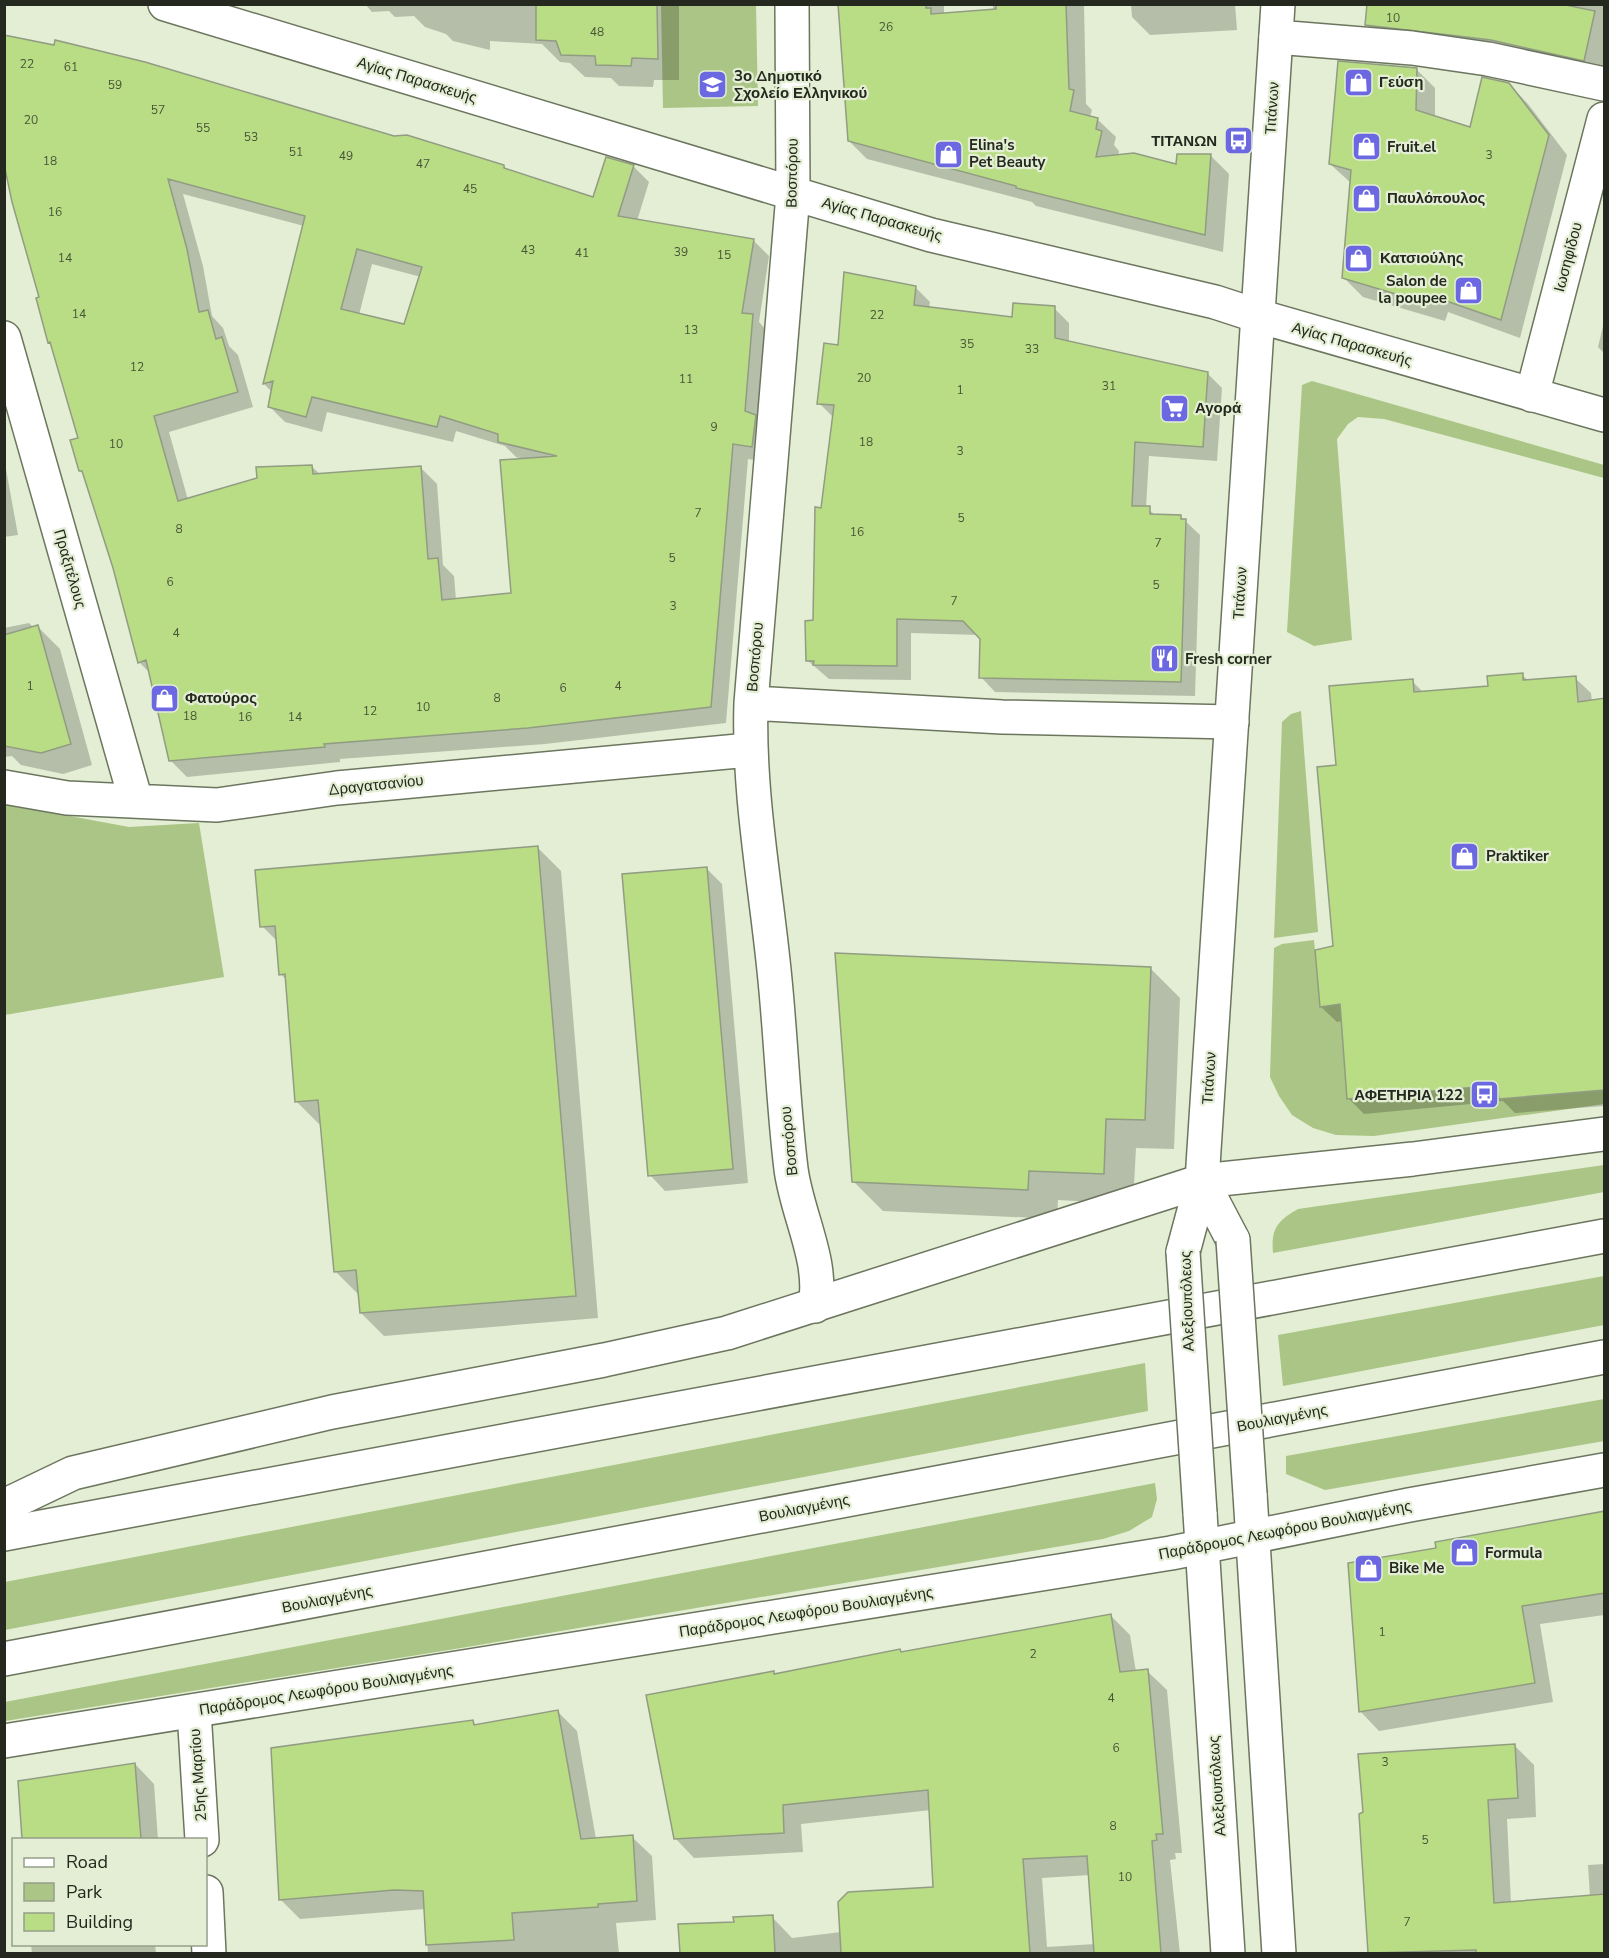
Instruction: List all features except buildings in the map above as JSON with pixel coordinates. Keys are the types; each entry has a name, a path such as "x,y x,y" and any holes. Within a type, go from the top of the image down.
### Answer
{"main road":[{"name":"Αγίας Παρασκευής","path":"165,4 931,234 1215,302 1605,415"},
{"name":"Βοσπόρου","path":"792,4 793,194 749,750 775,972 789,1151 800,1215 816,1265 819,1286 814,1306"},
{"name":"Τιτάνων","path":"1202,1181 1278,4"},
{"path":"1276,37 1412,48 1467,56 1605,84"},
{"name":"Ιωσηφίδου","path":"1532,395 1605,119"},
{"name":"Πραξιτέλους","path":"4,338 136,801"},
{"path":"751,703 1002,717 1232,722"},
{"name":"Δραγατσανίου","path":"4,787 67,798 217,805 337,788 749,750"},
{"path":"4,1506 73,1473 332,1412 727,1333 1202,1181 1413,1160 1605,1134"},
{"path":"1202,1181 1233,1240 1279,1953"},
{"name":"Αλεξιουπόλεως","path":"1202,1181 1183,1252 1228,1953"},
{"path":"4,1534 1605,1236"},
{"name":"Βουλιαγμένης","path":"4,1659 1605,1357"},
{"name":"Παράδρομος Λεωφόρου Βουλιαγμένης","path":"4,1741 1201,1547 1408,1505 1605,1470"},
{"name":"25ης Μαρτίου","path":"194,1712 202,1838"},
{"path":"207,1912 209,1953"}],"green space":[{"name":"3ο Δημοτικό Σχολείο Ελληνικού","path":"661,5 756,5 758,106 663,108"},
{"path":"1312,381 1604,465 1604,478 1384,419 1358,417 1348,424 1337,439 1352,640 1314,646 1287,632 1302,385"},
{"path":"1301,711 1318,932 1274,938 1282,722 1291,714"},
{"path":"5,804 129,827 199,823 224,977 5,1015"},
{"path":"1314,940 1320,1007 1340,1004 1347,1099 1497,1085 1499,1099 1604,1090 1604,1104 1374,1136 1336,1135 1313,1128 1292,1115 1270,1077 1274,948 1282,944"},
{"path":"1604,1165 1604,1192 1273,1253 1273,1238 1277,1226 1298,1209"},
{"path":"1604,1276 1604,1325 1283,1386 1278,1335"},
{"path":"1145,1363 1148,1411 5,1630 5,1582"},
{"path":"1604,1399 1604,1441 1325,1490 1286,1474 1286,1456"},
{"path":"1155,1483 1157,1499 1152,1517 1129,1531 1103,1539 455,1649 5,1721 5,1702"}],"place":[{"name":"Γεύση","path":"1358,82"},
{"name":"3ο Δημοτικό Σχολείο Ελληνικού","path":"713,85"},
{"name":"ΤΙΤΑΝΩΝ","path":"1238,141"},
{"name":"Fruit.el","path":"1366,147"},
{"name":"Elina's Pet Beauty","path":"948,154"},
{"name":"Παυλόπουλος","path":"1366,198"},
{"name":"Κατσιούλης","path":"1359,258"},
{"name":"Salon de la poupee","path":"1468,290"},
{"name":"Αγορά","path":"1174,408"},
{"name":"Fresh corner","path":"1164,659"},
{"name":"Φατούρος","path":"164,698"},
{"name":"Praktiker","path":"1465,856"},
{"name":"ΑΦΕΤΗΡΙΑ 122","path":"1484,1095"},
{"name":"Formula","path":"1464,1553"},
{"name":"Bike Me","path":"1368,1568"}]}
